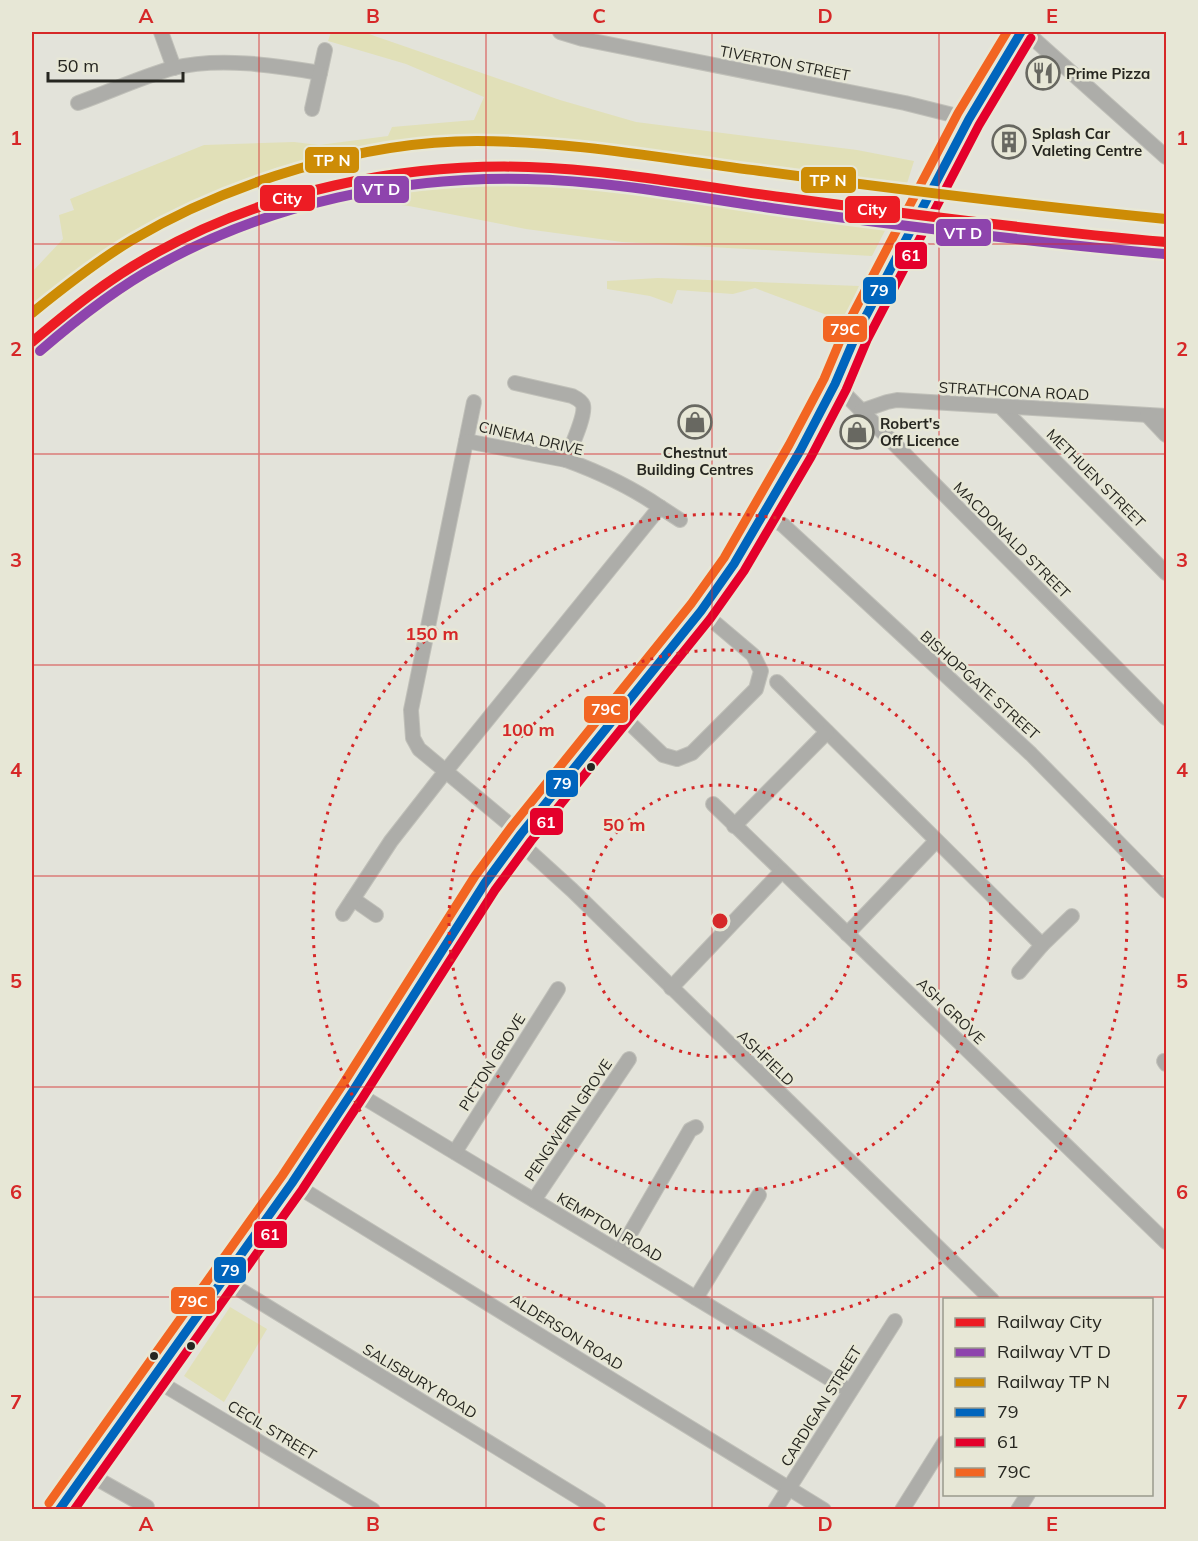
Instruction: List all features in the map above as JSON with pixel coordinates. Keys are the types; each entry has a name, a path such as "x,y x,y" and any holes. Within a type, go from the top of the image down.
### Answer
{"main road":[{"path":"59,1509 292,1183 485,883 519,837 701,610 734,564 835,384 856,336 969,119 1021,32"}],"street":[{"path":"161,32 174,68"},
{"name":"TIVERTON STREET","path":"560,32 584,35 905,103 969,119"},
{"path":"1026,32 1167,157"},
{"path":"312,109 325,50"},
{"path":"78,103 174,68 218,63 271,64 320,73"},
{"path":"515,383 572,396 583,406 583,414 566,460"},
{"name":"MACDONALD STREET","path":"835,384 1167,718"},
{"name":"STRATHCONA ROAD","path":"861,411 897,400 1167,416"},
{"path":"466,441 474,402"},
{"name":"METHUEN STREET","path":"1001,407 1167,573"},
{"path":"1147,415 1167,435"},
{"name":"CINEMA DRIVE","path":"519,837 419,749 410,725 411,710 466,441 566,460 641,494 680,520"},
{"path":"343,914 391,841 660,507"},
{"name":"BISHOPGATE STREET","path":"763,514 783,525 1031,753 1167,891"},
{"path":"619,713 663,755 677,759 692,753 756,689 761,671 753,655 701,610"},
{"path":"777,682 1042,945"},
{"path":"734,826 827,732"},
{"name":"ASH GROVE","path":"712,804 1167,1242"},
{"name":"ASHFIELD","path":"519,837 991,1298"},
{"path":"847,934 936,841"},
{"path":"672,988 782,871"},
{"path":"352,899 376,915"},
{"path":"1019,972 1042,945 1072,916"},
{"name":"PICTON GROVE","path":"455,1152 558,989"},
{"name":"PENGWERN GROVE","path":"534,1200 629,1059"},
{"name":"KEMPTON ROAD","path":"353,1090 850,1391"},
{"path":"620,1251 690,1130 696,1127"},
{"name":"ALDERSON ROAD","path":"292,1183 824,1509"},
{"path":"696,1298 759,1195"},
{"name":"SALISBURY ROAD","path":"224,1280 599,1509"},
{"name":"CARDIGAN STREET","path":"775,1509 895,1321"},
{"name":"CECIL STREET","path":"154,1379 373,1509"},
{"path":"902,1509 943,1446"},
{"path":"85,1472 147,1508"},
{"path":"1018,1509 1027,1496"}],"green space":[{"path":"331,32 363,32 560,100 636,122 857,150 914,161 905,190 667,159 491,141 405,145 300,168 193,205 93,259 32,311 32,272 63,239 59,215 74,210 70,199 204,145 294,142 319,145 388,136 392,127 474,120 484,97 406,64 328,41"},
{"path":"490,179 659,194 889,223 872,256 622,242 526,229 409,206 337,196 414,183"},
{"path":"658,278 859,286 843,321 755,288 733,294 677,290 672,304 650,296 607,289 607,281"},
{"path":"230,1307 267,1329 224,1402 184,1376"}],"rail line":[{"name":"City","path":"32,342 120,274 195,233 287,198 383,176 432,170 529,167 594,172 930,216 1166,242"}],"transit line":[{"name":"79C","path":"49,1503 282,1176 475,876 512,826 691,604 724,558 824,379 845,329 958,113 1007,32"},
{"name":"79","path":"59,1510 292,1183 485,883 521,834 701,611 734,564 800,451 835,384 856,335 969,119 1021,32"},
{"name":"61","path":"74,1510 302,1190 495,890 531,841 710,619 744,571 811,457 846,390 867,340 979,125 1031,38"},
{"path":"32,313 119,248 170,219 211,200 254,183 344,157 389,148 433,143 477,141 583,147 912,191 1166,219"},
{"path":"40,351 112,294 159,265 202,243 291,210 337,198 432,182 527,179 592,183 927,228 1165,254"}],"place":[{"name":"Prime Pizza","path":"1043,73"},
{"name":"Splash Car Valeting Centre","path":"1009,142"},
{"name":"Chestnut Building Centres","path":"695,422"},
{"name":"Robert's Off Licence","path":"857,432"}]}
